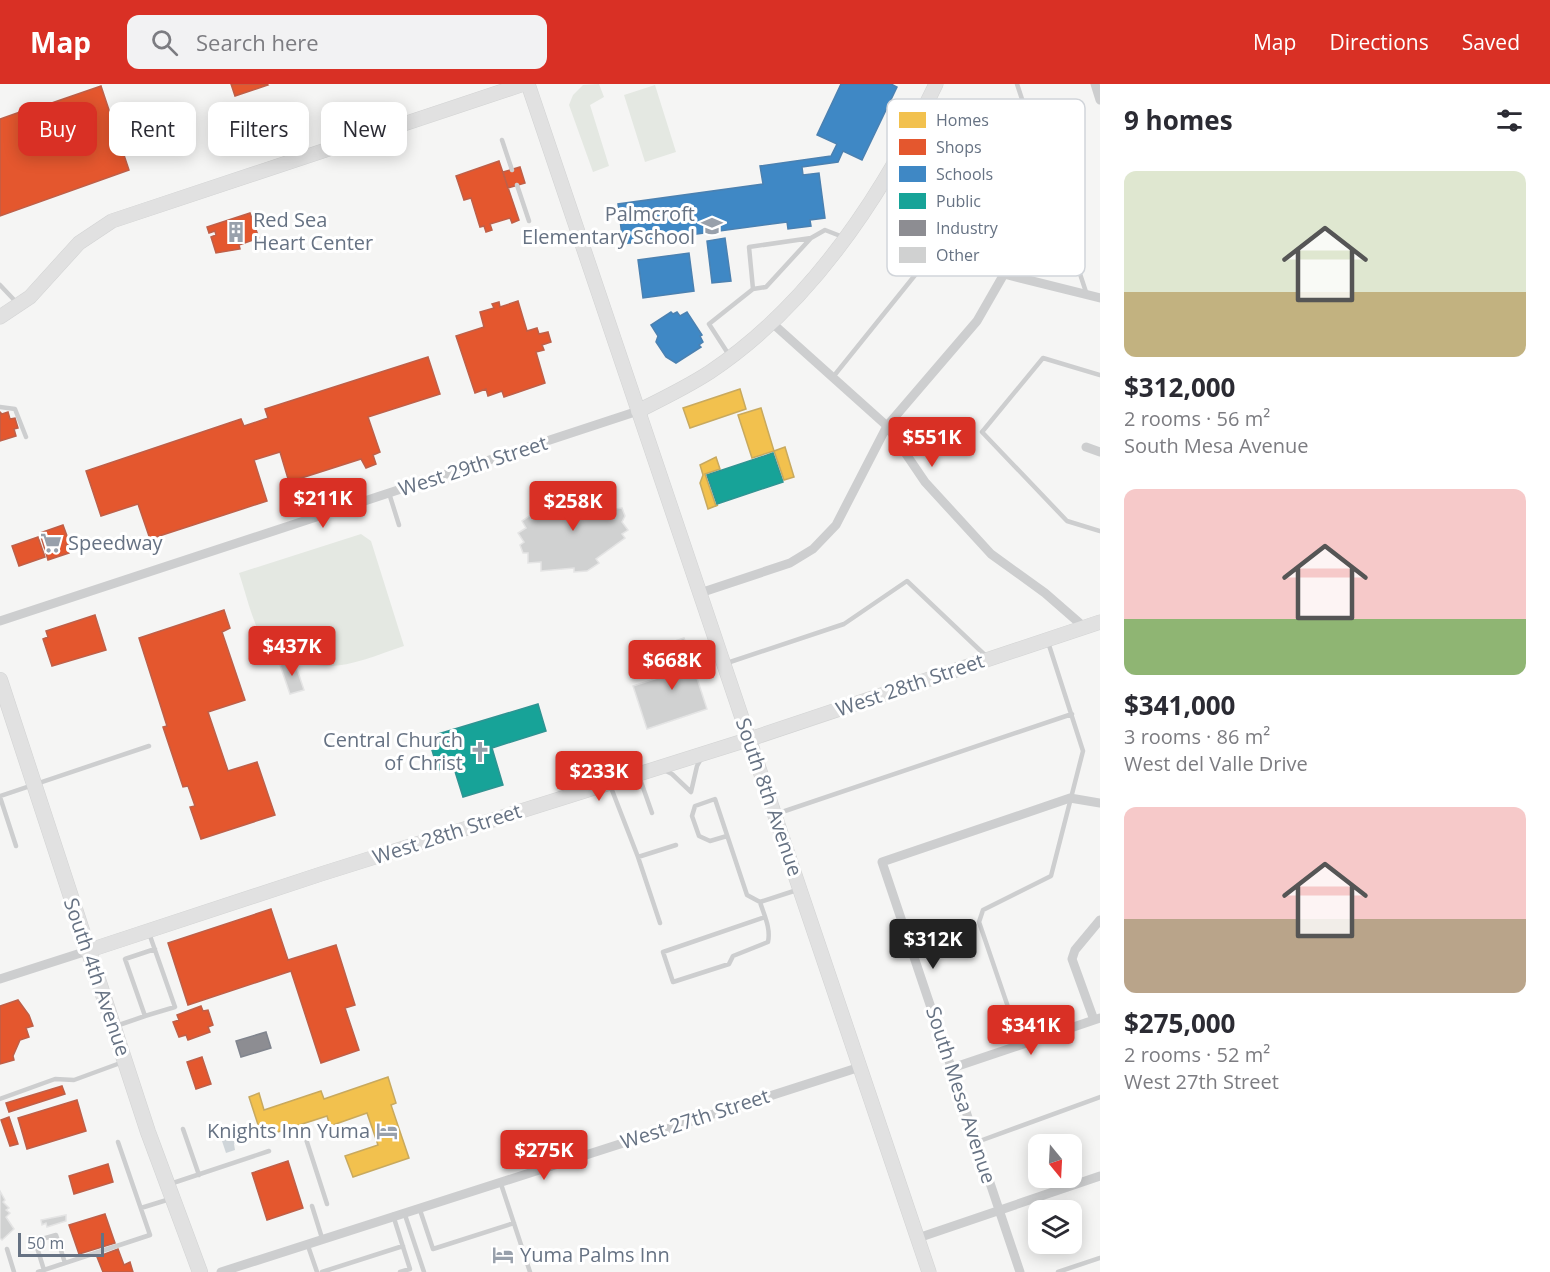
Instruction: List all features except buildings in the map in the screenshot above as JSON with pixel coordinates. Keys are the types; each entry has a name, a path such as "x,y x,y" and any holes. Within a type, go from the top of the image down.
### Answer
{"main road":[{"name":"South 4th Avenue","path":"0,680 87,951 200,1272"}],"street":[{"path":"0,317 20,306 79,243 112,221 524,84"},
{"name":"South 8th Avenue","path":"528,84 929,1272"},
{"path":"929,99 936,84"},
{"path":"1095,84 1100,100"},
{"path":"638,411 683,388 730,357 771,322 814,278 845,238 887,172"},
{"path":"700,593 789,563 813,549 836,525 887,426 977,321 1003,276"},
{"path":"1012,276 1100,298"},
{"path":"771,322 887,426 925,482 991,554 1046,593 1084,627"},
{"name":"West 29th Street","path":"0,621 638,411"},
{"path":"1086,447 1100,452"},
{"name":"West 28th Street","path":"0,979 704,754 1100,622"},
{"name":"South Mesa Avenue","path":"1020,1272 882,862 1070,798 1100,803"},
{"path":"952,1068 1097,1019 1072,959 1075,950 1100,920"},
{"name":"West 27th Street","path":"221,1272 236,1270 322,1238 860,1067"},
{"path":"918,1238 1100,1176"}],"lane":[{"path":"1017,84 1022,99"},
{"path":"502,140 512,170"},
{"path":"517,185 529,221"},
{"path":"730,357 709,324 753,289 766,287 811,238 825,230 845,238"},
{"path":"753,289 749,247 811,238"},
{"path":"833,377 914,276"},
{"path":"1081,276 1087,295"},
{"path":"0,285 20,306"},
{"path":"1100,375 1043,358 982,432 1067,521 1100,531"},
{"path":"0,407 15,409 26,437"},
{"path":"389,493 399,525"},
{"path":"724,664 844,624 907,581 988,659"},
{"path":"1021,1045 979,922 983,910 1051,876 1083,751 1048,639"},
{"path":"775,814 1072,714"},
{"path":"16,846 0,796 149,746"},
{"path":"690,792 696,766 704,754"},
{"path":"659,767 672,774 690,792 695,806 692,816 699,836 710,841 727,836"},
{"path":"639,774 652,813"},
{"path":"609,783 638,857 660,923"},
{"path":"695,806 715,799 747,895 760,902 765,917 770,933 768,942 733,956 729,964 673,982 663,952 765,917"},
{"path":"638,857 676,845"},
{"path":"760,902 800,889"},
{"path":"113,1027 175,1007 148,930"},
{"path":"145,1016 125,959 155,949"},
{"path":"0,1099 55,1079 74,1080 125,1061"},
{"path":"977,1142 1100,1097"},
{"path":"183,1129 199,1174"},
{"path":"306,1139 327,1204"},
{"path":"65,1263 56,1235 35,1242 41,1271 150,1235 118,1142"},
{"path":"141,1208 199,1174 269,1151"},
{"path":"500,1181 530,1272"},
{"path":"312,1206 322,1238"},
{"path":"419,1207 433,1249 514,1223"},
{"path":"404,1212 424,1272"},
{"path":"393,1215 410,1269 400,1272"},
{"path":"307,1243 317,1272"},
{"path":"322,1272 403,1246"},
{"path":"7,1249 14,1272"},
{"path":"1058,1272 1100,1258"}],"shaded area":[{"path":"599,84 604,97 590,105 609,166 593,172 569,105 573,95 583,85"},
{"path":"655,85 676,152 645,162 624,95"},
{"path":"361,534 371,541 404,646 357,662 328,666 313,665 281,652 258,630 239,573"},
{"path":"229,1127 241,1134 234,1144 235,1150 226,1153 221,1138"}],"place":[{"name":"Palmcroft Elementary School","path":"712,226"},
{"name":"Red Sea Heart Center","path":"236,232"},
{"name":"Speedway","path":"51,543"},
{"name":"Central Church of Christ","path":"480,752"},
{"name":"Knights Inn Yuma","path":"387,1131"},
{"name":"Yuma Palms Inn","path":"503,1255"}]}
